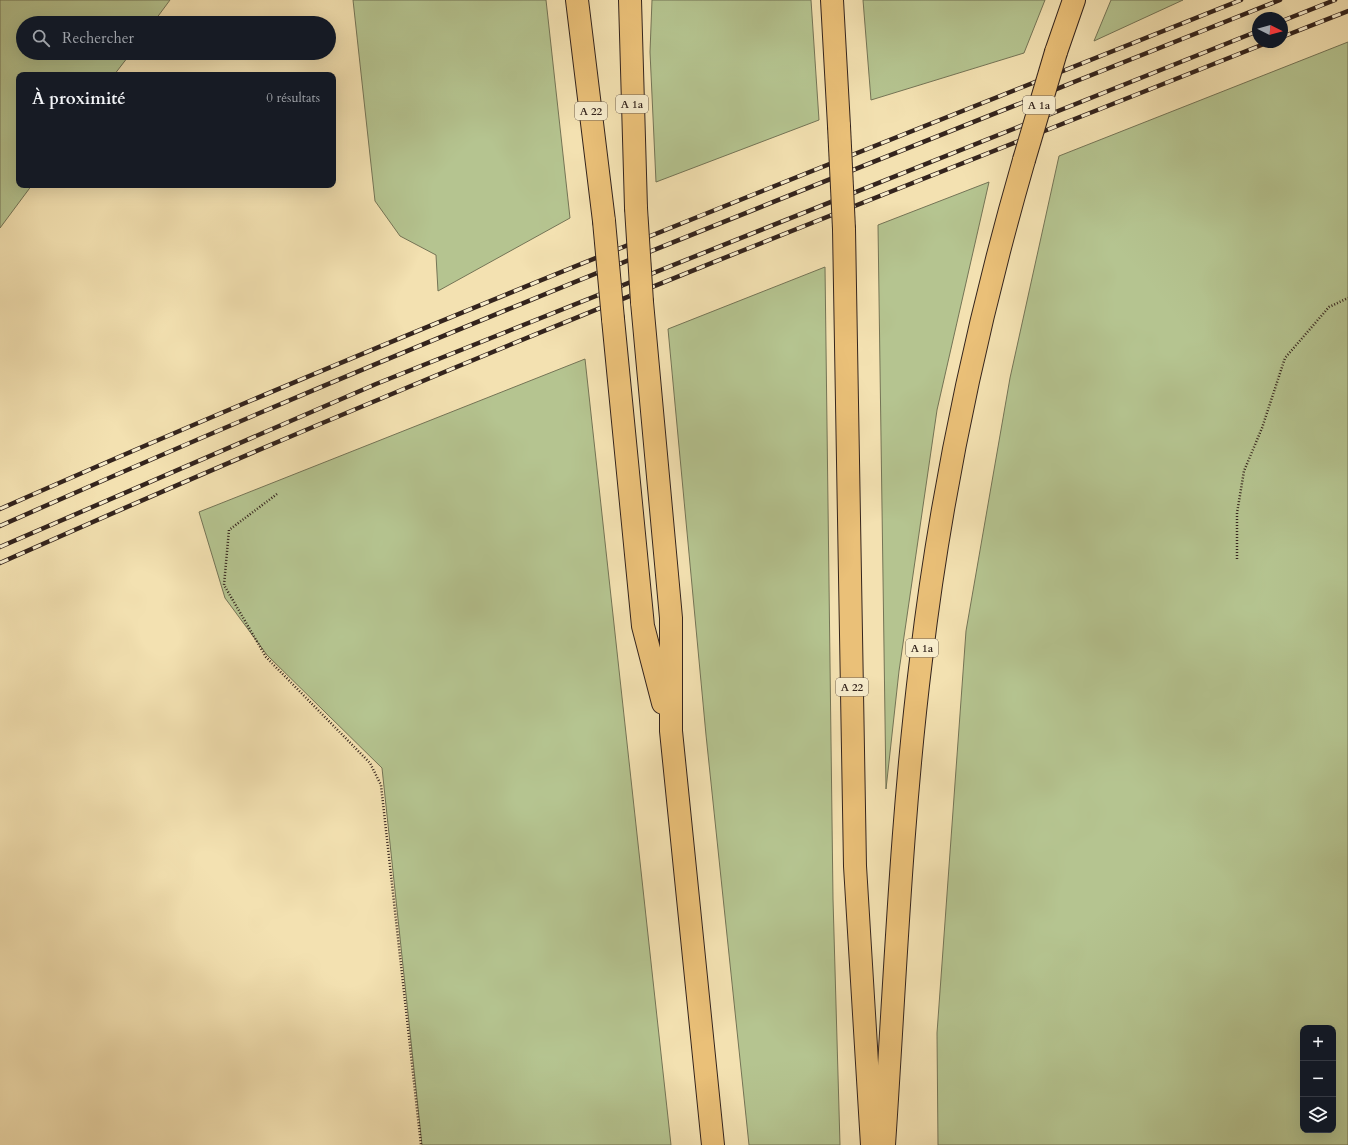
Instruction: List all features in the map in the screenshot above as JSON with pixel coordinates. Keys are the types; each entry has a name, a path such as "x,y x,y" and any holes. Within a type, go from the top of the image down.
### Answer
{"highway":[{"name":"A 22","path":"577,0 604,222 643,626 671,732 713,1145"},
{"name":"A 1a","path":"630,0 636,208 642,302 671,618 671,732"},
{"name":"A 22","path":"832,0 844,229 855,866 872,1145"},
{"name":"A 1a","path":"884,1145 910,771 920,661 934,563 957,434 986,303 1024,160 1056,52 1074,0"}],"path":[{"path":"1236,559 1238,513 1244,471 1262,428 1285,358 1329,308 1348,298"},
{"path":"277,494 229,530 224,585 266,657 370,763 381,785 422,1145"}],"green space":[{"path":"0,0 170,0 158,16 16,16 16,60 126,60 116,72 16,72 16,188 30,188 0,228"},
{"path":"353,0 546,0 570,218 438,291 436,255 400,236 375,201"},
{"path":"652,0 811,0 819,120 656,182 650,52"},
{"path":"863,0 1045,0 1024,53 871,100"},
{"path":"1111,0 1183,0 1094,41"},
{"path":"1348,42 1348,1145 938,1145 937,1033 966,631 1010,378 1059,156"},
{"path":"989,182 937,410 899,671 886,789 878,225"},
{"path":"825,267 833,899 840,1145 749,1145 706,735 668,329"},
{"path":"585,359 671,1145 422,1145 382,768 267,655 225,598 199,512"}],"railway":[{"path":"0,509 308,376 463,312 1241,0"},
{"path":"0,526 158,456 477,322 1280,0"},
{"path":"1288,19 1335,0"},
{"path":"1288,35 1348,11"},
{"path":"0,547 376,384 1252,33"},
{"path":"0,563 237,459 490,353 712,263 1254,48"}]}
